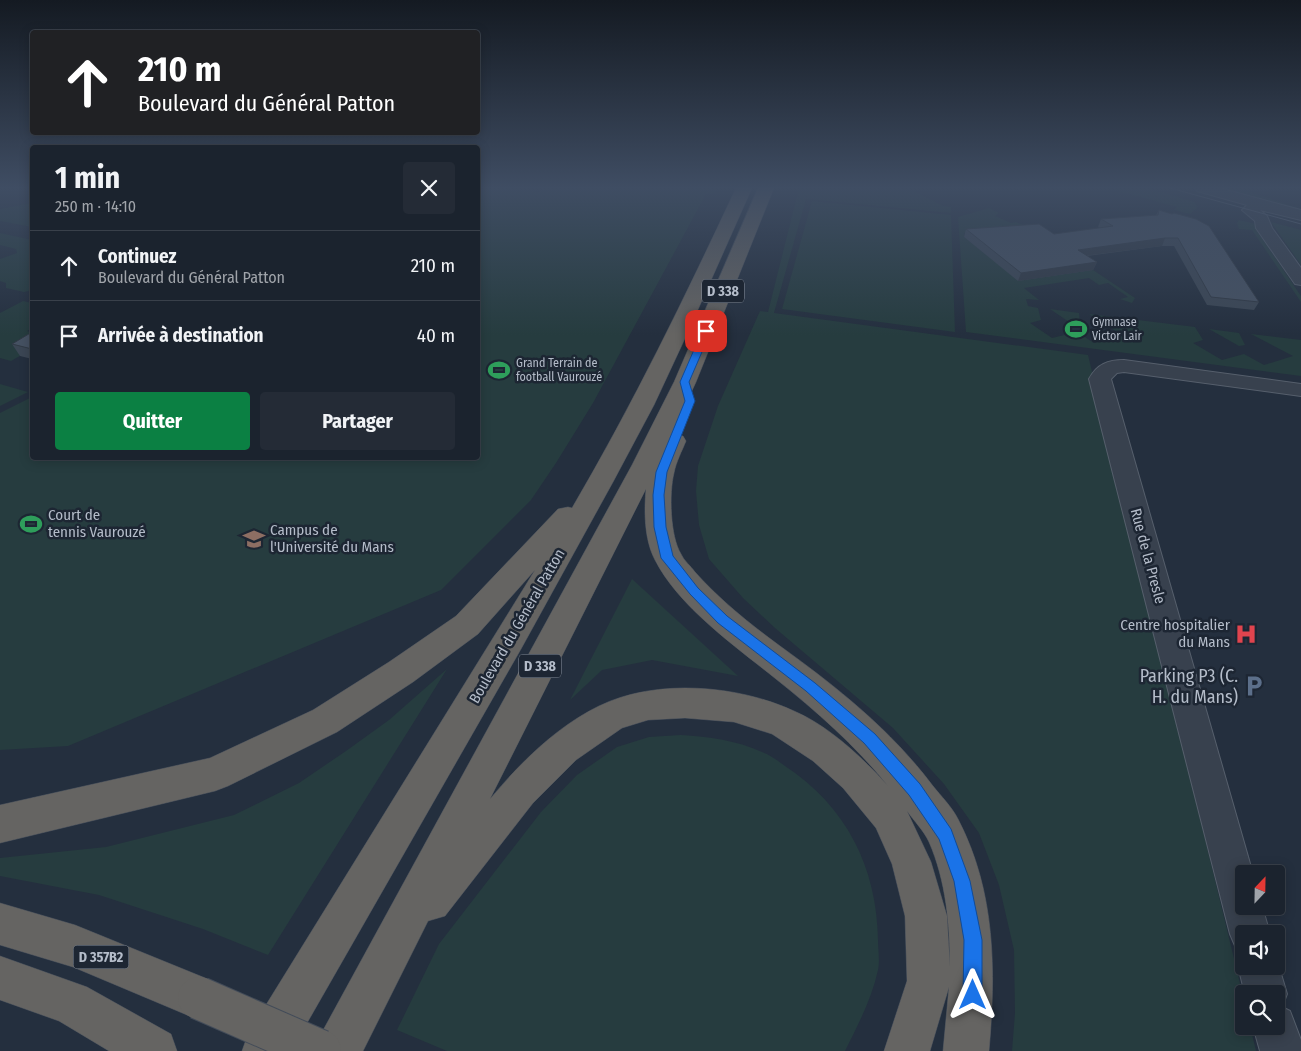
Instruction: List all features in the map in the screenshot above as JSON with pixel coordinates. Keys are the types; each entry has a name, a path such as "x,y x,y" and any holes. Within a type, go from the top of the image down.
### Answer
{"highway":[{"name":"Boulevard du Général Patton","path":"266,1051 510,640 600,482 642,405 722,237"},
{"name":"D 338","path":"338,1051 645,465 685,382 746,237"},
{"path":"685,382 690,401 661,472 659,495 660,527 667,558 694,591 723,620 810,687 870,738 914,790 946,834 962,881 973,940 973,995 966,1051"},
{"path":"0,824 215,774 325,721 401,672 467,625 600,482"},
{"path":"392,949 520,791 563,748 611,716 648,705 685,703 734,706 783,722 826,750 856,776 889,815 911,862 926,916 929,980 907,1051"},
{"name":"D 357B2","path":"0,924 75,946 320,1051"},
{"path":"0,978 71,1003 154,1051"}],"street":[{"path":"1270,237 1301,280"},
{"name":"Rue de la Presle","path":"1248,925 1100,380 1103,372 1107,369 1124,366 1301,390"},
{"path":"1278,1035 1282,1051"}],"green space":[{"path":"0,237 18,237 30,240 30,290 24,292 6,288 6,283 0,281 0,259 17,253 16,249 0,245"},
{"name":"Campus de l'Université du Mans","path":"480,237 683,237 593,403 531,500 441,590 68,746 0,750 0,413 30,398 30,460 480,460"},
{"path":"787,237 795,237 774,313 1088,355 1235,963 1235,975 1238,975 1240,985 1235,985 1235,1035 1252,1035 1256,1051 1012,1051 1015,1013 1014,950 999,885 979,833 944,784 893,728 775,628 743,598 709,559 699,525 696,491 698,466 718,406 760,311 768,312"},
{"path":"802,237 952,237 955,332 782,309"},
{"path":"959,237 964,237 1018,280 1093,270 1135,298 1132,303 1120,299 1128,297 1108,283 1099,285 1089,278 1024,288 1039,300 1026,299 1028,306 1038,308 1041,320 1030,323 1052,338 1077,332 1094,343 1124,336 1089,314 1195,327 1203,340 1193,343 1222,360 1244,354 1264,365 1293,356 1251,334 1301,340 1301,376 966,332"},
{"path":"1257,237 1261,237 1301,296 1301,302"},
{"path":"1281,237 1301,237 1301,265"},
{"path":"23,301 30,303 30,329 27,331 30,332 30,350 11,361 0,358 0,313"},
{"path":"1050,309 1079,313 1080,325 1075,326"},
{"path":"1209,329 1239,333 1245,345 1239,346"},
{"path":"0,384 28,392 0,406"},
{"path":"632,579 738,676 652,660 602,670 570,700"},
{"path":"447,669 268,955 203,929 99,895 0,876 0,858 106,847 234,815 299,783 346,751 389,720"},
{"path":"681,735 732,742 771,756 806,782 825,800 841,819 854,841 872,888 876,913 879,963 868,1001 845,1051 447,1051 397,1030 439,944 541,812 577,775 617,747 649,737"}],"building":[{"path":"976,237 1216,237 1259,302 1211,297 1178,238 1165,238 1078,250 1097,262 1021,273"},
{"path":"30,333 30,348 12,344"}],"place":[{"name":"Gymnase Victor Lair","path":"1076,329"},
{"name":"Grand Terrain de football Vaurouzé","path":"499,370"},
{"name":"Court de tennis Vaurouzé","path":"31,524"},
{"name":"Campus de l'Université du Mans","path":"254,539"},
{"name":"Centre hospitalier du Mans","path":"1246,634"},
{"name":"Parking P3 (C. H. du Mans)","path":"1254,686"}],"route":[{"path":"706,331 685,382 690,401 661,472 659,495 660,527 667,558 694,591 723,620 810,687 870,738 914,790 946,834 962,881 973,940 973,995"}]}
